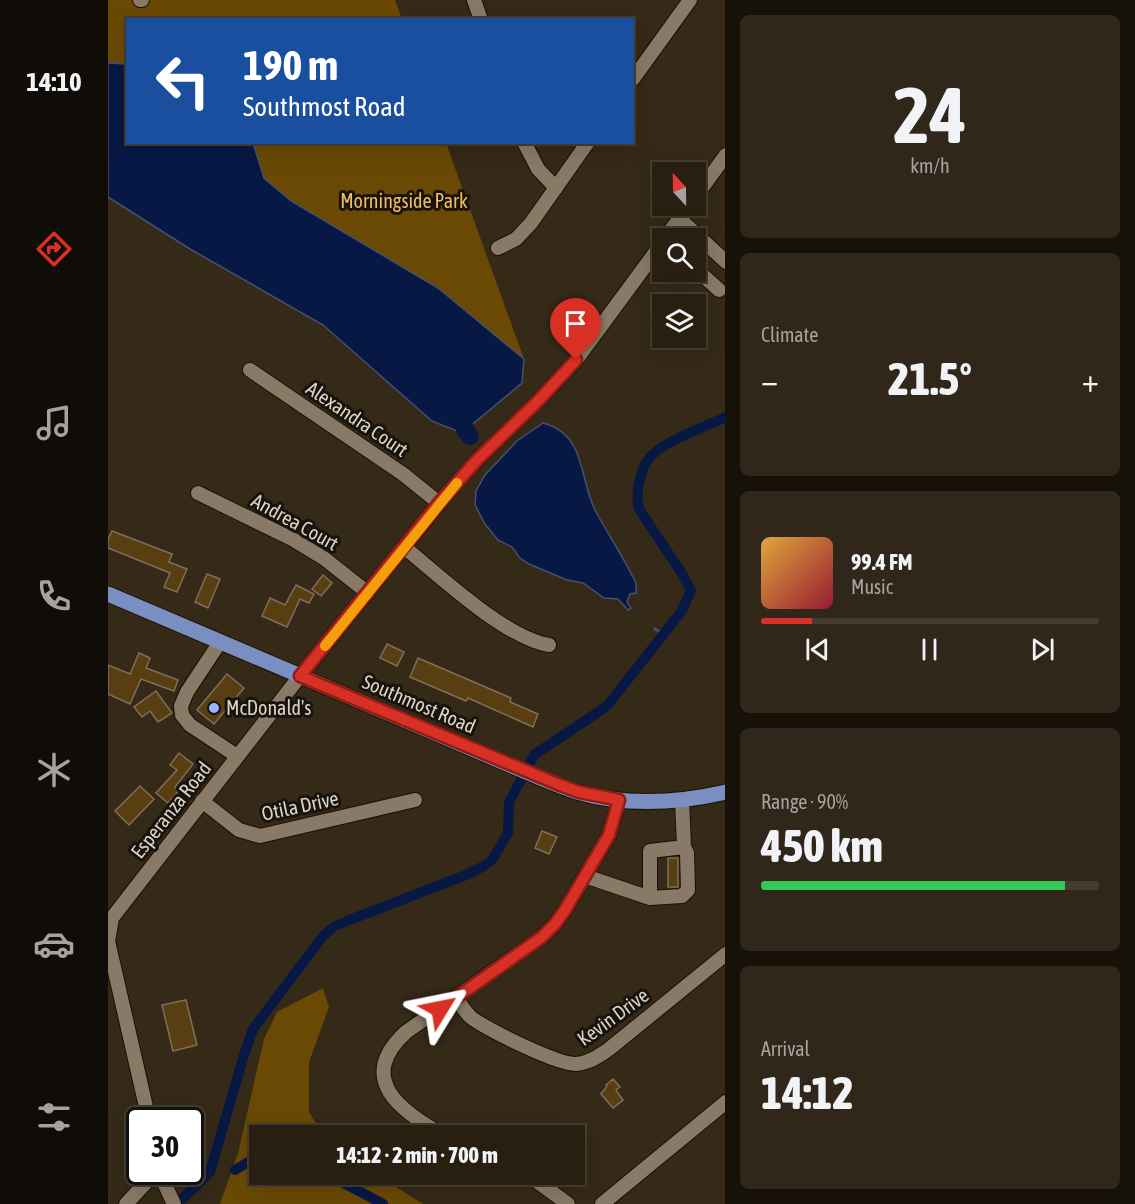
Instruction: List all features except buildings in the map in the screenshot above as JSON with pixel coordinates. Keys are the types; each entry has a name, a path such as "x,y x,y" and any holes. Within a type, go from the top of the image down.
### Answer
{"main road":[{"name":"Southmost Road","path":"108,594 538,777 579,792 619,800 682,800 725,792"}],"street":[{"path":"474,0 480,18"},
{"path":"634,78 690,0"},
{"path":"525,144 538,170 556,188"},
{"path":"498,248 516,238 531,223 587,144"},
{"path":"706,182 725,156"},
{"name":"Esperanza Road","path":"673,228 682,216"},
{"path":"680,219 725,261"},
{"name":"Esperanza Road","path":"146,1107 115,978 108,938 112,918 300,676 439,503 476,461 538,401 576,360 652,256"},
{"path":"706,278 719,290"},
{"name":"Alexandra Court","path":"250,370 403,474 439,503"},
{"name":"Andrea Court","path":"198,493 310,549 368,593"},
{"path":"404,547 468,599 513,631 534,642 549,645"},
{"path":"220,642 187,692 181,706 182,715 190,725 237,756"},
{"name":"Otila Drive","path":"202,801 239,830 260,836 415,800"},
{"path":"425,1125 396,1102 386,1084 384,1065 388,1053 396,1042 542,937 555,924 612,828 619,800"},
{"path":"585,876 650,898 681,896 688,890 682,800"},
{"path":"650,898 650,851 684,847"},
{"name":"Kevin Drive","path":"456,997 465,1012 494,1030 558,1060 579,1064 590,1061 609,1049 725,955"},
{"path":"602,1204 725,1103"},
{"path":"126,1204 144,1185"},
{"path":"165,1185 174,1204"},
{"path":"542,1185 568,1204"}],"green space":[{"path":"108,0 395,0 402,18 126,18 126,64 108,63"},
{"name":"Morningside Park","path":"253,144 446,144 524,359 438,288 291,201 264,178"},
{"path":"323,988 329,1007 309,1062 309,1112 317,1125 249,1125 249,1185 393,1185 423,1204 220,1204 238,1153 264,1039 277,1012"}],"water":[{"path":"108,63 126,64 126,144 253,144 264,178 291,201 438,288 524,359 522,383 462,433 432,421 323,325 190,249 108,197"},
{"path":"543,423 557,429 574,447 595,510 636,583 636,593 630,594 627,602 631,608 628,610 618,599 604,598 583,583 567,580 520,558 512,547 498,540 485,524 475,505 476,491 485,475 517,441"}],"waterway":[{"path":"460,406 465,430 470,436"},
{"path":"177,1204 210,1172 253,1029 323,936 335,926 466,875 492,860 508,833 509,802 534,755 607,706 681,612 691,591 639,509 639,481 647,461 657,450 686,434 725,417"},
{"path":"655,629 663,634"},
{"path":"235,1170 249,1162"},
{"path":"348,1185 383,1204"}],"slow traffic":[{"path":"325,646 457,483"}],"place":[{"name":"McDonald's","path":"214,708"}],"route":[{"path":"440,1009 542,937 555,924 609,835 619,800 579,792 560,785 300,676 439,503 476,461 552,388 576,360"}]}
